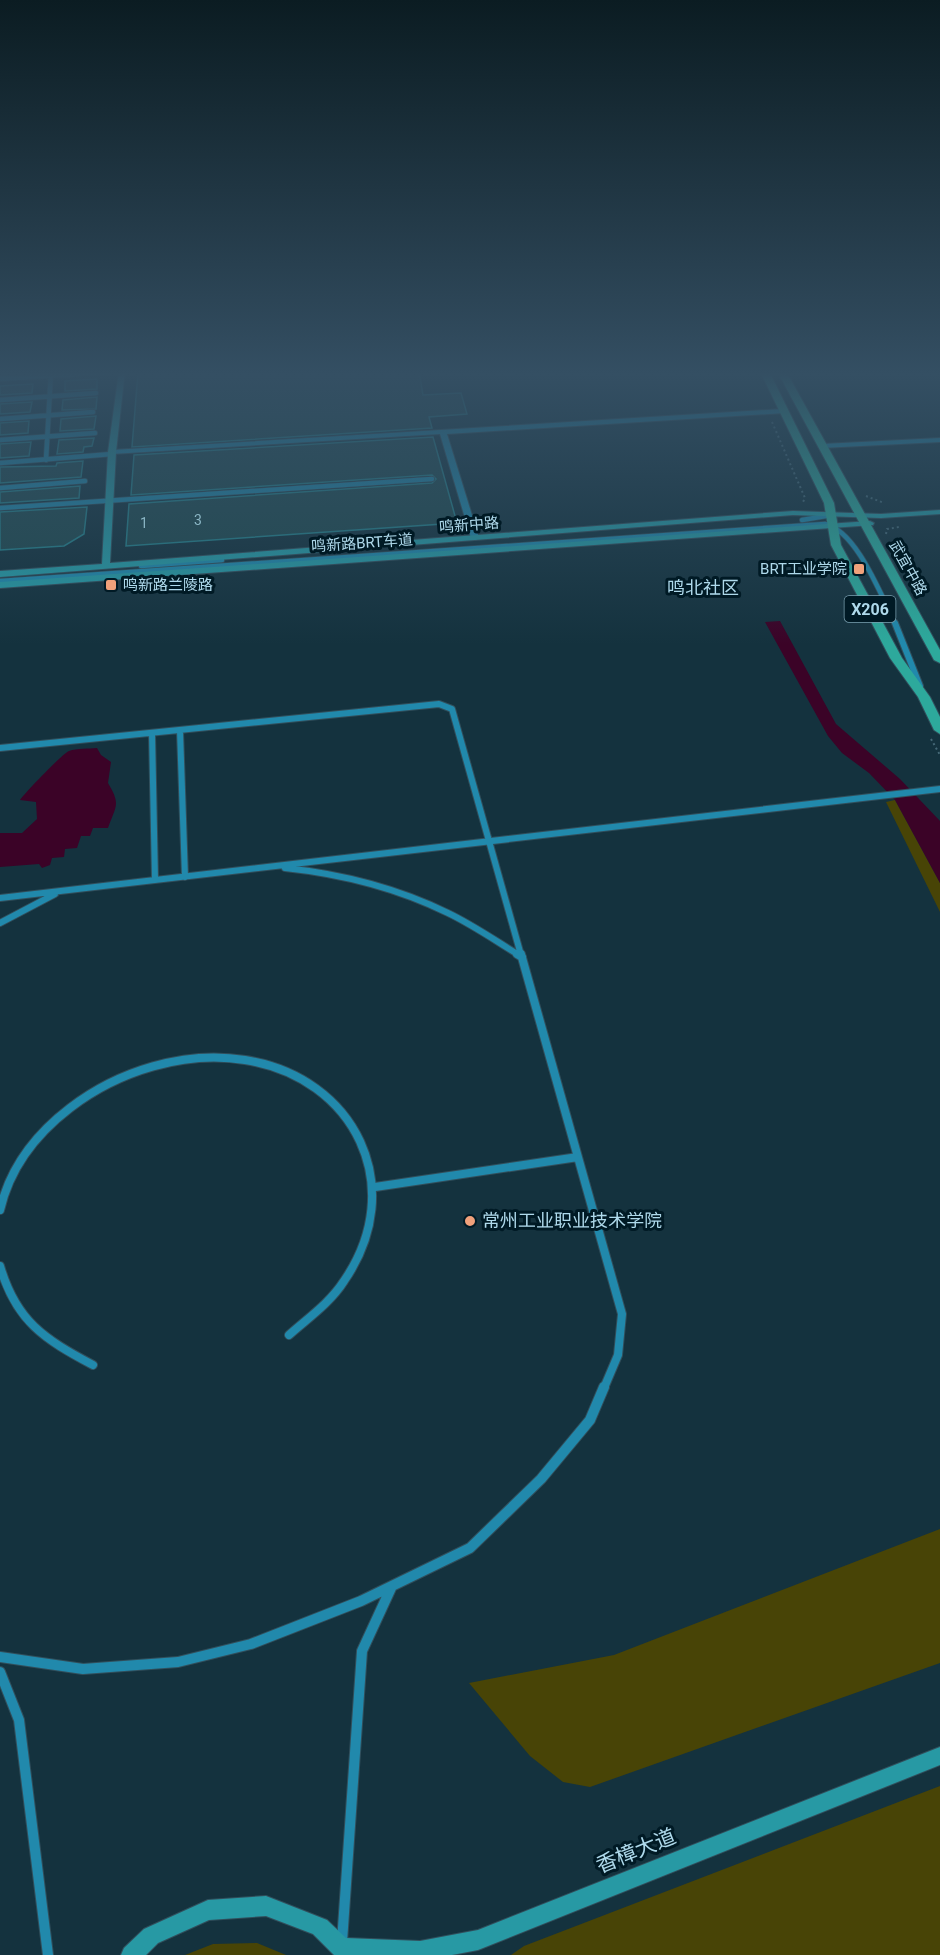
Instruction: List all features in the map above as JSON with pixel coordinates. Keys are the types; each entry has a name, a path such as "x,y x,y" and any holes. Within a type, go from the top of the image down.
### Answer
{"main road":[{"path":"106,567 112,462"},
{"name":"X206","path":"808,462 829,502 836,545 896,658 924,697 935,732"},
{"name":"武宜中路","path":"831,462 940,660"},
{"name":"鸣新中路","path":"0,583 940,512"},
{"name":"鸣新中路","path":"0,575 782,513 833,521"},
{"name":"鸣新中路","path":"862,519 940,518"},
{"name":"香樟大道","path":"345,1951 420,1951 478,1940 940,1756"},
{"path":"131,1955 151,1936 208,1910 266,1906 320,1927 345,1951"}],"street":[{"path":"452,462 475,538"}],"lane":[{"path":"0,508 432,479"},
{"path":"0,488 85,481"},
{"name":"鸣新路BRT车道","path":"0,575 833,521"},
{"path":"0,748 439,704 452,709 622,1314 618,1355 590,1420 541,1479 470,1548 361,1601 251,1644 178,1662 83,1669 0,1657"},
{"path":"180,731 185,877"},
{"path":"152,734 155,880"},
{"path":"0,898 940,789"},
{"path":"270,867 319,871 378,886 449,914 522,957"},
{"path":"0,923 60,891"},
{"path":"0,1210 4,1189 32,1141 74,1101 126,1073 183,1059 239,1058 291,1072 333,1100 363,1139 375,1187 366,1240 337,1291 289,1335"},
{"path":"375,1187 578,1157"},
{"path":"0,1266 6,1293 40,1336 93,1365"},
{"path":"345,1951 362,1651 392,1586"},
{"path":"0,1672 19,1720 48,1955"}],"path":[{"path":"863,493 876,502 894,503"},
{"path":"887,536 887,529 906,526"},
{"path":"935,732 940,755"}],"shaded area":[{"path":"780,621 836,724 900,779 940,821 940,883 895,800 869,773 842,753 828,736 765,622"},
{"path":"97,748 101,755 111,762 108,783 115,796 116,805 108,828 93,828 90,836 81,836 77,848 65,849 64,857 52,858 50,865 42,868 39,864 0,867 0,833 22,833 37,819 36,802 20,800 23,796 51,766 69,751"},
{"path":"895,800 940,883 940,912 886,802"},
{"path":"940,1529 940,1663 590,1787 563,1782 530,1756 469,1683 614,1655"},
{"path":"940,1786 940,1955 511,1955 524,1946"},
{"path":"257,1943 286,1955 185,1955 213,1944"}],"building":[{"path":"83,462 81,477 0,483 0,467 56,466 57,463"},
{"path":"133,462 440,462 457,523 126,546 129,504 432,483 436,479 432,475 131,495"},
{"path":"80,486 79,498 0,503 0,492"},
{"path":"87,507 84,534 64,546 0,550 0,512"}],"place":[{"name":"BRT工业学院","path":"859,569"},
{"name":"鸣新路兰陵路","path":"111,585"},
{"name":"常州工业职业技术学院","path":"470,1221"}],"district":[{"name":"鸣北社区","path":"703,588"}]}
